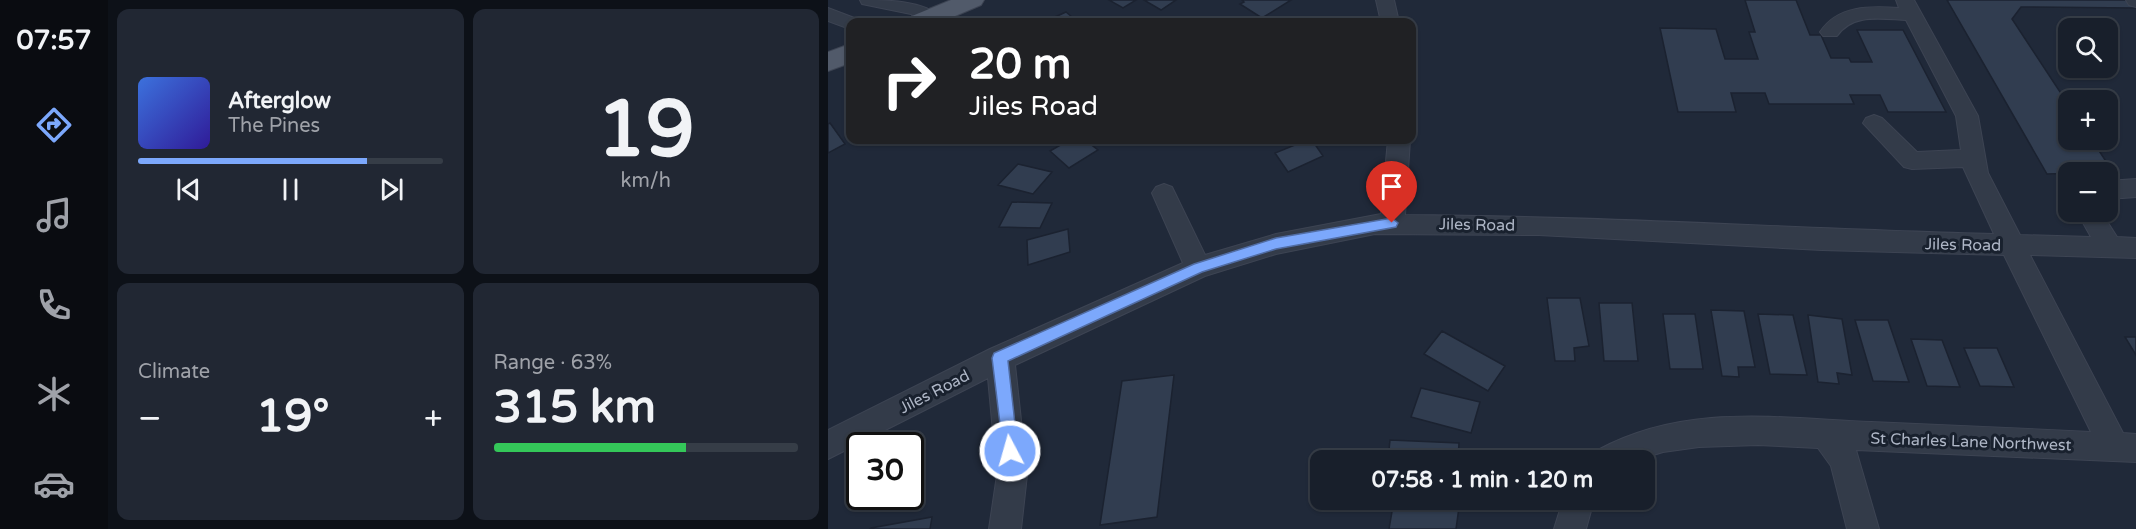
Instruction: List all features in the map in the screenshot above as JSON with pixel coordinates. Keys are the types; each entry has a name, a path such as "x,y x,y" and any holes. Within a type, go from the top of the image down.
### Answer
{"main road":[{"path":"931,18 972,0"},
{"path":"828,62 846,55"}],"street":[{"path":"869,0 917,9 924,18"},
{"path":"1385,0 1389,18"},
{"path":"1830,32 1834,23 1845,16 1909,7"},
{"name":"St Charles Lane Northwest","path":"1909,7 1967,116 1976,173 2125,448"},
{"path":"828,14 846,21"},
{"path":"1874,123 1912,160 1974,158"},
{"path":"1392,223 1400,144"},
{"path":"2118,189 2136,188"},
{"path":"1164,193 1198,268"},
{"path":"2095,222 2110,248"},
{"name":"Jiles Road","path":"828,446 1000,358 1198,268 1276,244 1392,223 1539,225 1774,238 2136,248"},
{"path":"1000,358 1012,475 1005,529"},
{"name":"St Charles Lane Northwest","path":"1625,450 1661,436 1758,431 2125,448"},
{"path":"1827,435 1845,460 1863,529"},
{"path":"1570,529 1577,510"}],"building":[{"path":"1109,0 1136,0 1123,8"},
{"path":"1144,0 1176,0 1161,10"},
{"path":"1242,0 1291,0 1262,18 1240,4 1244,2"},
{"path":"1745,0 1796,0 1810,35 1821,35 1831,58 1849,58 1851,62 1872,62 1857,30 1903,30 1946,112 1888,112 1880,95 1850,95 1854,104 1769,104 1765,93 1731,93 1736,112 1678,112 1660,28 1716,29 1725,59 1758,59 1749,32 1755,32"},
{"path":"1947,0 2130,0 2136,8 2021,7 2012,19 2059,90 2058,150 2099,150 2106,162 2058,162 2058,174 2047,174"},
{"path":"1066,12 1073,18 1053,18"},
{"path":"830,123 845,144 828,153 828,124"},
{"path":"1062,144 1090,144 1098,150 1069,168 1050,151"},
{"path":"1297,144 1315,144 1323,156 1288,172 1275,153"},
{"path":"1018,164 1052,172 1033,194 998,185"},
{"path":"1012,202 1052,203 1040,228 999,227"},
{"path":"1068,229 1070,252 1028,265 1027,240"},
{"path":"1547,298 1580,298 1589,346 1574,348 1575,361 1555,361"},
{"path":"1599,303 1632,303 1638,361 1604,361"},
{"path":"1711,310 1744,311 1755,367 1738,367 1739,377 1722,376"},
{"path":"1663,314 1695,314 1703,369 1670,369"},
{"path":"1758,314 1793,315 1807,375 1770,374"},
{"path":"1808,315 1842,319 1852,375 1837,373 1839,384 1818,382"},
{"path":"1855,320 1888,320 1909,382 1873,381"},
{"path":"1442,331 1505,366 1488,391 1424,354"},
{"path":"2125,337 2136,337 2136,355"},
{"path":"1911,339 1942,340 1960,387 1927,386"},
{"path":"1964,348 1997,348 2014,387 1980,386"},
{"path":"1174,375 1157,517 1100,525 1122,381"},
{"path":"1421,388 1480,402 1471,433 1411,417"},
{"path":"1390,440 1459,443 1459,450 1389,450"},
{"path":"1392,510 1459,510 1456,529 1389,529"},
{"path":"932,517 930,529 870,529 871,528"}],"route":[{"path":"1010,451 1000,358 1198,268 1276,244 1325,233 1392,223"}]}
